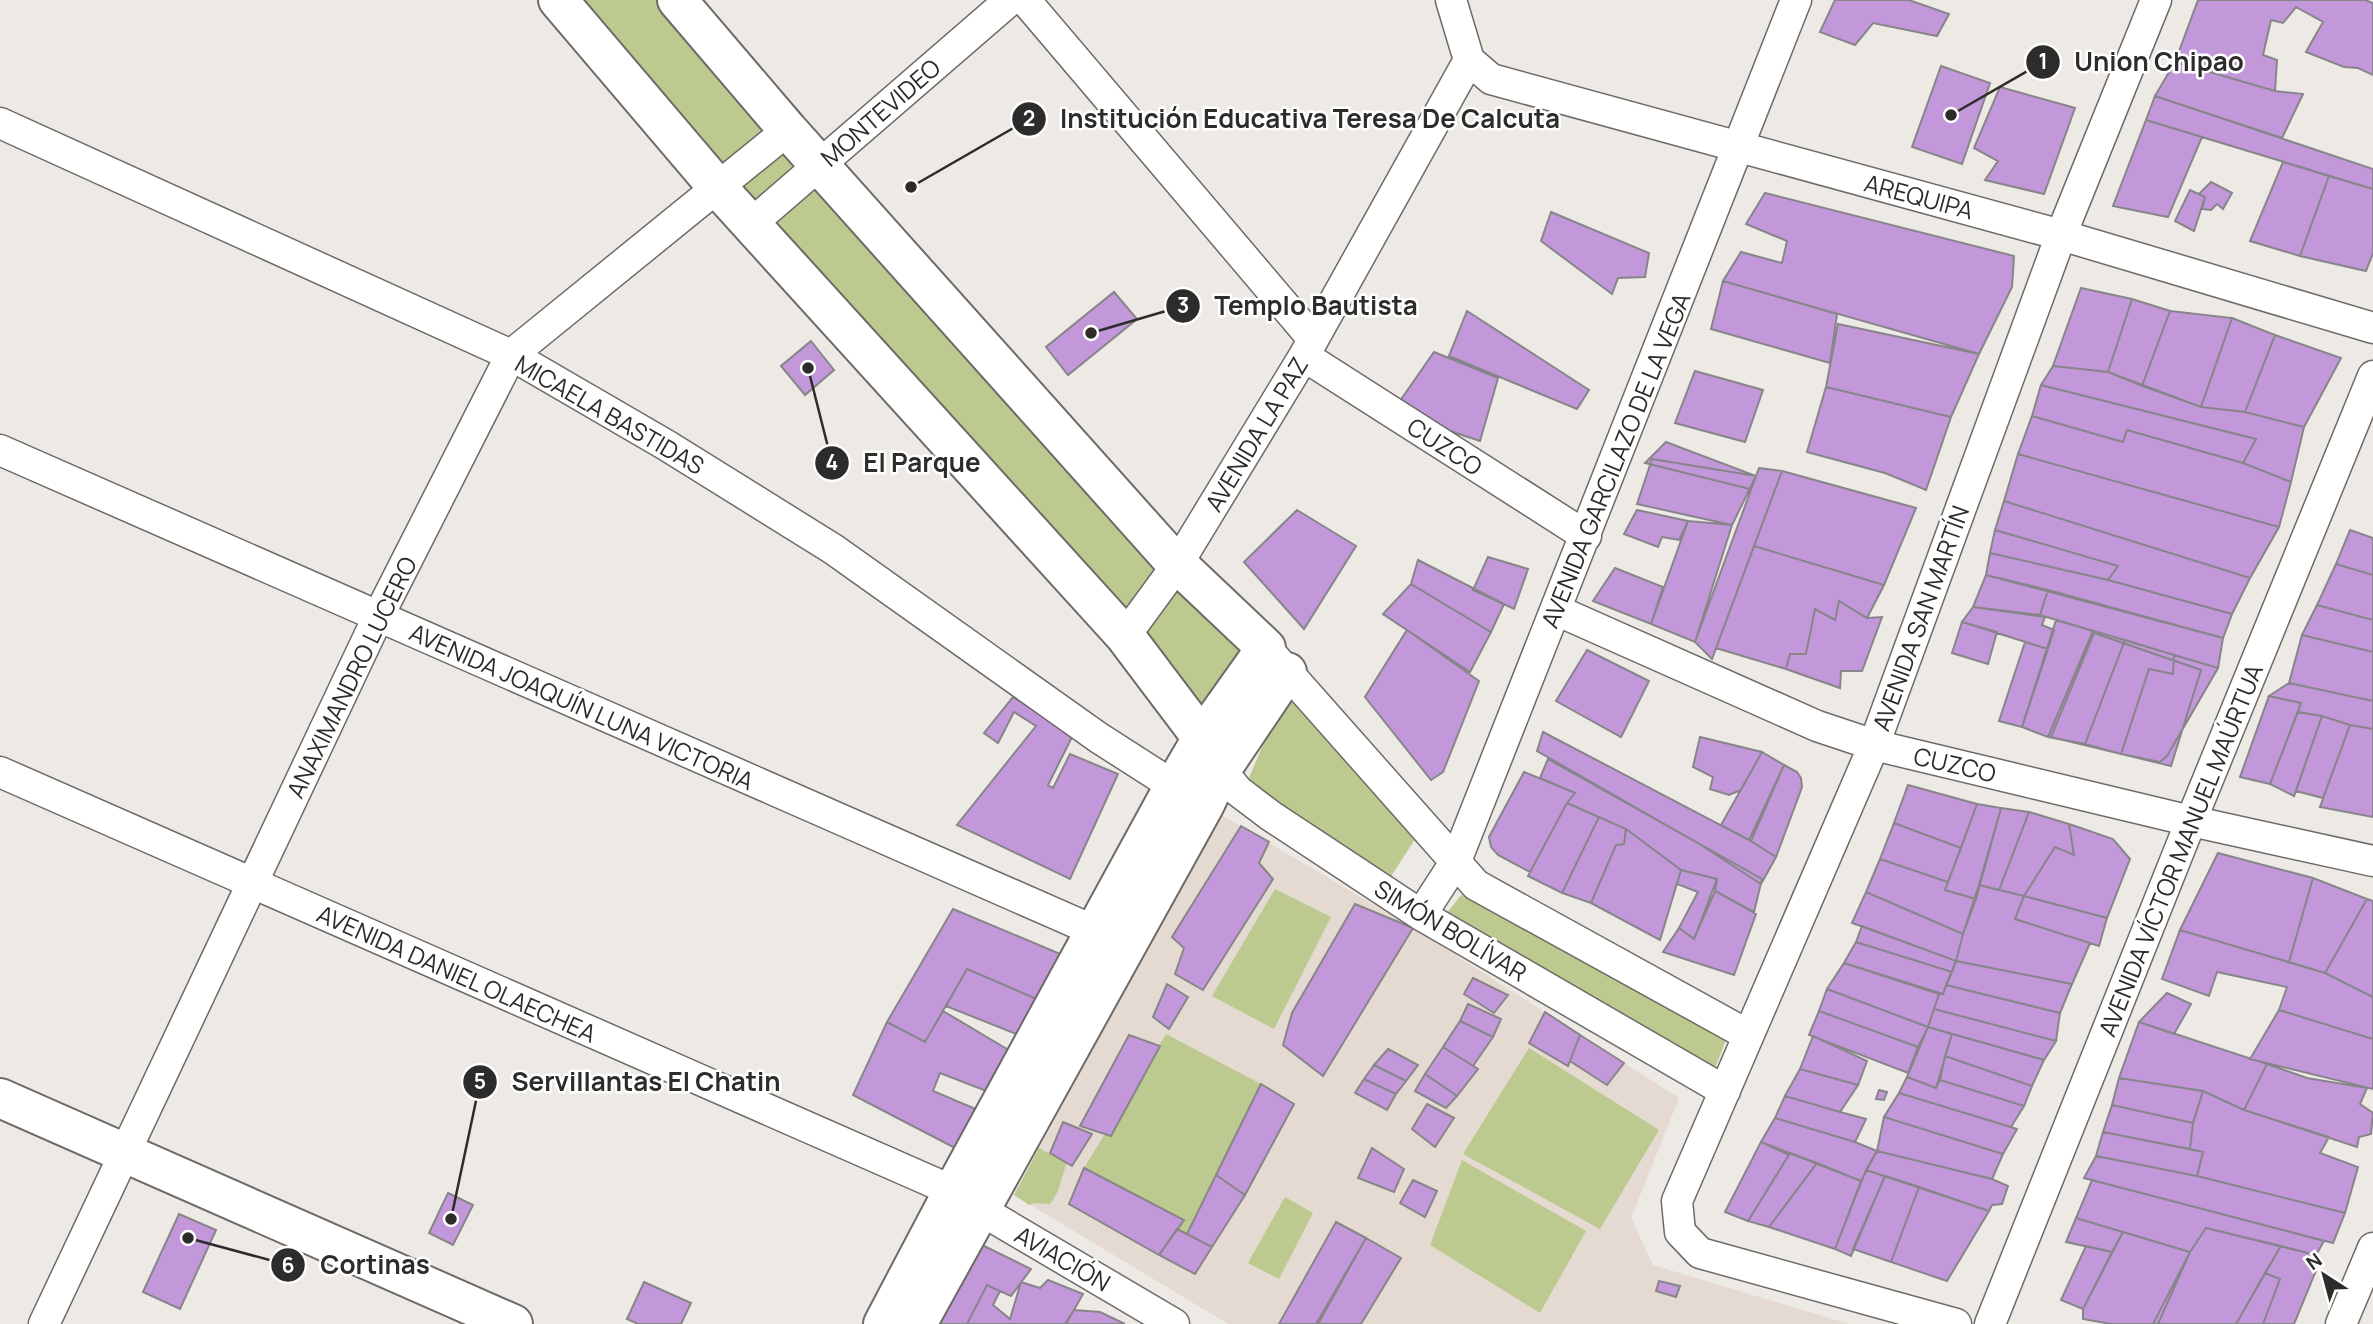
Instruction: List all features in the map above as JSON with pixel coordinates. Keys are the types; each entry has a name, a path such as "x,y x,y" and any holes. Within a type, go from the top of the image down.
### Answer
{"street":[{"path":"558,0 718,188 1125,636 1212,754 1205,804 1110,938"},
{"path":"677,0 788,130 1177,565 1277,660 1476,885 1748,1035"},
{"name":"MONTEVIDEO","path":"751,224 1010,0"},
{"name":"CUZCO","path":"1025,0 1309,348 1586,536"},
{"path":"1451,0 1469,60"},
{"name":"AVENIDA GARCILAZO DE LA VEGA","path":"1421,915 1456,861 1796,0"},
{"name":"AVENIDA SAN MARTÍN","path":"1956,1324 1700,1253 1681,1232 1677,1201 1874,745 2061,235 2156,0"},
{"name":"AVENIDA LA PAZ","path":"1125,636 1177,565 1309,348 1469,60"},
{"name":"AREQUIPA","path":"1469,60 1491,79 2061,235 2373,328"},
{"name":"MICAELA BASTIDAS","path":"0,123 511,355 666,445 833,549 1099,738 1174,786"},
{"name":"ANAXIMANDRO LUCERO","path":"44,1324 378,617 511,355 788,130"},
{"name":"AVENIDA VÍCTOR MANUEL MAÚRTUA","path":"1990,1324 2373,376"},
{"name":"AVENIDA JOAQUÍN LUNA VICTORIA","path":"0,450 1110,938"},
{"name":"CUZCO","path":"1556,610 1817,726 1874,745 2191,821 2373,861"},
{"path":"883,1324 966,1200 1110,938 1174,786 1212,754 1277,660"},
{"name":"SIMÓN BOLÍVAR","path":"1212,754 1238,791 1271,816 1421,915 1725,1091"},
{"name":"AVENIDA DANIEL OLAECHEA","path":"0,772 966,1200"},
{"path":"0,1098 513,1324"},
{"path":"916,1324 966,1200"},
{"name":"AVIACIÓN","path":"966,1200 1174,1324"},
{"path":"2341,1324 2373,1248"}],"shaded area":[{"path":"1220,814 1413,928 1679,1098 1631,1218 1653,1265 1849,1324 1228,1324 1014,1195"}],"green space":[{"path":"570,0 684,0 1266,648 1202,738"},
{"path":"1284,695 1310,714 1419,833 1388,881 1246,785"},
{"path":"1275,889 1331,917 1274,1029 1212,996"},
{"path":"1461,895 1727,1037 1714,1071 1444,917"},
{"path":"1166,1034 1261,1084 1187,1234 1177,1229 1184,1220 1084,1168"},
{"path":"1529,1048 1659,1130 1600,1229 1463,1154"},
{"path":"1039,1148 1067,1163 1059,1188 1050,1204 1029,1205 1014,1195"},
{"path":"1462,1160 1586,1231 1540,1313 1430,1245"},
{"path":"1285,1197 1313,1213 1279,1279 1248,1263"}],"building":[{"path":"1835,0 1909,0 1949,14 1937,36 1873,23 1855,45 1820,32"},
{"path":"2198,0 2365,0 2373,3 2373,75 2306,52 2323,22 2296,7 2283,23 2271,20 2263,55 2277,60 2275,91 2175,62"},
{"path":"2175,62 2275,91 2303,94 2282,138 2155,96"},
{"path":"1941,66 1990,83 1962,164 1912,147"},
{"path":"2000,87 2075,108 2044,194 1985,180 1998,161 1974,148"},
{"path":"2155,96 2373,169 2373,189 2146,120"},
{"path":"2146,120 2202,137 2168,217 2113,206"},
{"path":"2283,162 2329,176 2300,256 2250,241"},
{"path":"2329,176 2373,189 2373,253 2366,271 2300,256"},
{"path":"2211,182 2232,193 2223,209 2217,204 2211,210 2202,209 2205,197 2199,194"},
{"path":"2190,190 2205,197 2194,231 2175,221"},
{"path":"1765,193 2014,256 2012,287 1979,354 1723,281 1741,252 1782,263 1787,241 1746,224"},
{"path":"1551,212 1649,253 1645,277 1618,278 1612,294 1541,241"},
{"path":"1723,281 1837,314 1830,363 1711,329"},
{"path":"2081,288 2132,299 2108,372 2053,366"},
{"path":"1114,292 1137,319 1068,375 1046,347"},
{"path":"2132,299 2170,311 2142,386 2108,372"},
{"path":"1467,311 1589,390 1577,409 1449,356"},
{"path":"2170,311 2232,318 2201,407 2142,386"},
{"path":"2232,318 2275,335 2245,412 2201,407"},
{"path":"1838,324 1979,354 1951,417 1826,387"},
{"path":"2275,335 2341,358 2304,427 2245,412"},
{"path":"811,341 834,370 805,395 781,366"},
{"path":"1434,352 1498,378 1480,441 1444,429 1400,401"},
{"path":"2053,366 2108,372 2201,407 2245,412 2304,427 2291,482 2243,463 2256,439 2041,385"},
{"path":"1695,371 1763,390 1745,442 1675,423"},
{"path":"2041,385 2256,439 2243,463 2127,430 2123,442 2032,416"},
{"path":"1826,387 1951,417 1926,490 1885,473 1807,452"},
{"path":"2032,416 2123,442 2127,430 2243,463 2291,482 2279,527 2018,454"},
{"path":"1666,442 1756,476 1750,489 1645,463"},
{"path":"2018,454 2279,527 2250,578 2004,501"},
{"path":"1652,459 1756,476 1732,525 1637,504"},
{"path":"1759,468 1782,471 1712,659 1695,642"},
{"path":"1782,471 1916,508 1884,585 1754,546"},
{"path":"2004,501 2250,578 2232,614 2108,580 2118,566 1995,530"},
{"path":"1297,510 1356,546 1304,629 1244,562"},
{"path":"1637,510 1688,521 1679,540 1662,537 1658,547 1624,534"},
{"path":"1688,521 1732,525 1695,642 1651,624"},
{"path":"1995,530 2118,566 2108,580 1990,553"},
{"path":"2350,530 2373,538 2373,575 2336,564"},
{"path":"1754,546 1884,585 1867,618 1839,601 1835,620 1815,609 1806,654 1790,654 1786,669 1716,648"},
{"path":"1990,553 2108,580 2232,614 2223,638 1986,575"},
{"path":"1488,557 1528,569 1514,609 1473,590"},
{"path":"1418,560 1504,604 1491,632 1411,584"},
{"path":"2336,564 2373,575 2373,620 2317,605"},
{"path":"1615,568 1663,587 1651,624 1593,601"},
{"path":"1986,575 2048,590 2040,615 1973,607"},
{"path":"1411,584 1491,632 1470,672 1383,614"},
{"path":"2048,590 2223,638 2218,668 2040,615"},
{"path":"1839,601 1867,618 1882,617 1862,671 1841,671 1840,688 1786,669 1790,654 1806,654 1815,609 1835,620"},
{"path":"2317,605 2373,620 2373,652 2302,635"},
{"path":"1973,607 2045,617 2042,625 2054,630 2048,649 1962,622"},
{"path":"2056,620 2093,631 2048,737 2022,727"},
{"path":"1962,622 1997,632 1988,664 1952,653"},
{"path":"1407,630 1479,681 1443,772 1431,780 1365,697"},
{"path":"2093,631 2125,640 2085,744 2048,737"},
{"path":"2094,633 2201,670 2171,766 2051,737"},
{"path":"2302,635 2373,652 2373,701 2289,683"},
{"path":"2125,640 2174,655 2173,674 2149,669 2121,754 2085,744"},
{"path":"2025,642 2048,649 2022,727 1999,721"},
{"path":"1587,650 1649,681 1621,737 1556,701"},
{"path":"2174,655 2218,668 2167,756 2160,762 2121,754 2149,669 2173,674"},
{"path":"2289,683 2373,701 2373,729 2298,712 2301,703 2269,696"},
{"path":"2269,696 2301,703 2270,784 2240,777"},
{"path":"1013,697 1073,735 1048,785 1053,788 1070,754 1118,774 1070,879 957,825 1036,726 1014,712 998,743 984,733"},
{"path":"2298,712 2322,716 2294,796 2270,784"},
{"path":"2322,716 2350,725 2323,798 2296,791"},
{"path":"2350,725 2373,729 2373,817 2320,807"},
{"path":"1543,732 1751,841 1776,857 1761,884 1701,845 1537,751"},
{"path":"1700,737 1762,752 1741,790 1729,795 1710,789 1713,777 1693,767"},
{"path":"1762,752 1784,765 1749,840 1721,825"},
{"path":"1548,759 1762,879 1754,912 1715,891 1717,879 1681,870 1626,829 1567,803 1575,793 1540,778"},
{"path":"1784,765 1797,772 1802,787 1776,857 1751,841"},
{"path":"1524,772 1575,793 1530,872 1498,855 1491,847 1489,837"},
{"path":"1908,785 1977,804 1961,848 1894,823"},
{"path":"1567,803 1599,817 1562,893 1528,876"},
{"path":"1977,804 2001,808 1976,899 1945,890"},
{"path":"2001,808 2029,812 1999,890 1979,885"},
{"path":"2029,812 2069,824 2074,855 2055,847 2024,896 1999,890"},
{"path":"1599,817 1626,829 1624,844 1616,845 1591,903 1562,893"},
{"path":"1894,823 1961,848 1948,882 1880,859"},
{"path":"2069,824 2113,839 2130,859 2107,918 2024,896 2055,847 2074,855"},
{"path":"1241,826 1269,842 1259,863 1273,879 1203,990 1175,974 1184,948 1172,937"},
{"path":"1626,829 1681,870 1660,940 1591,903 1616,845 1624,844"},
{"path":"2218,853 2313,878 2289,962 2180,930"},
{"path":"1880,859 1948,882 1945,890 1976,899 1963,934 1866,892"},
{"path":"1681,870 1717,879 1694,939 1679,928 1698,892 1677,884"},
{"path":"2313,878 2367,899 2325,973 2289,962"},
{"path":"1979,885 2024,896 2015,919 2090,943 2072,984 1956,961"},
{"path":"1715,891 1756,914 1734,975 1663,952 1679,928 1694,939"},
{"path":"1866,892 1963,934 1956,961 1852,923"},
{"path":"2024,896 2107,918 2099,946 2015,919"},
{"path":"2367,899 2373,901 2373,997 2325,973"},
{"path":"1355,904 1413,928 1323,1076 1283,1045 1292,1013"},
{"path":"953,909 1065,956 1039,1000 967,969 925,1042 887,1022"},
{"path":"1862,926 1956,961 1952,972 1856,942"},
{"path":"2180,930 2325,973 2373,997 2373,1039 2279,1010 2287,987 2217,972 2209,996 2162,979"},
{"path":"1856,942 1952,972 1943,994 1844,963"},
{"path":"1956,961 2072,984 2060,1013 1946,985"},
{"path":"1844,963 1939,994 1928,1027 1827,989"},
{"path":"967,969 1039,1000 1024,1037 946,1006"},
{"path":"1473,978 1508,995 1494,1013 1464,994"},
{"path":"1167,984 1188,997 1169,1029 1153,1017"},
{"path":"1946,985 2060,1013 2056,1041 1934,1009 1939,994 1943,994"},
{"path":"1827,989 1928,1027 1918,1047 1819,1011"},
{"path":"2167,993 2191,1004 2174,1034 2139,1022"},
{"path":"1468,1004 1501,1019 1493,1037 1460,1021"},
{"path":"1934,1009 2056,1041 2044,1060 1928,1027"},
{"path":"2279,1010 2373,1039 2373,1089 2250,1059"},
{"path":"943,1011 1012,1052 989,1092 940,1073 933,1091 978,1110 961,1151 853,1095 887,1022 925,1042"},
{"path":"1819,1011 1918,1047 1908,1073 1809,1035"},
{"path":"1545,1012 1580,1035 1568,1066 1529,1043"},
{"path":"1460,1021 1493,1037 1473,1066 1443,1047"},
{"path":"2139,1022 2267,1064 2244,1110 2203,1091 2119,1078"},
{"path":"1928,1027 1952,1034 1936,1088 1907,1077"},
{"path":"1952,1034 2044,1060 2032,1086 1945,1056"},
{"path":"1129,1035 1160,1046 1111,1136 1080,1126"},
{"path":"1580,1035 1624,1063 1607,1085 1570,1061"},
{"path":"1813,1036 1867,1061 1858,1085 1800,1069"},
{"path":"1443,1047 1478,1069 1457,1096 1425,1074"},
{"path":"1388,1049 1418,1065 1406,1081 1374,1065"},
{"path":"1945,1056 2032,1086 2024,1106 1940,1080"},
{"path":"2267,1064 2307,1078 2367,1088 2360,1104 2373,1113 2371,1134 2359,1137 2357,1147 2244,1110"},
{"path":"1374,1065 1406,1081 1396,1094 1364,1079"},
{"path":"1800,1069 1858,1085 1840,1112 1785,1096"},
{"path":"1425,1074 1457,1096 1446,1108 1415,1091"},
{"path":"1907,1077 1936,1088 1940,1080 2024,1106 2011,1127 1899,1093"},
{"path":"2119,1078 2203,1091 2193,1123 2112,1105"},
{"path":"1364,1079 1396,1094 1387,1110 1355,1093"},
{"path":"1261,1084 1294,1104 1245,1195 1216,1175"},
{"path":"1879,1090 1887,1092 1884,1100 1876,1099"},
{"path":"2203,1091 2244,1110 2329,1137 2320,1153 2358,1167 2345,1213 2197,1176 2203,1152 2190,1149 2193,1123"},
{"path":"1899,1093 2017,1129 2003,1154 1884,1117"},
{"path":"1785,1096 1866,1119 1855,1142 1775,1118"},
{"path":"1427,1104 1454,1118 1435,1147 1412,1129"},
{"path":"2112,1105 2193,1123 2190,1149 2103,1132"},
{"path":"1884,1117 2003,1154 1992,1179 1877,1151"},
{"path":"1775,1118 1877,1151 1861,1181 1761,1142"},
{"path":"1063,1122 1092,1134 1072,1166 1050,1153"},
{"path":"2103,1132 2203,1152 2197,1176 2096,1156"},
{"path":"1761,1142 1789,1155 1748,1221 1725,1212"},
{"path":"1372,1148 1404,1169 1394,1192 1358,1178"},
{"path":"1877,1151 1992,1179 2008,1186 2002,1204 1992,1205 1989,1211 1866,1170"},
{"path":"1790,1153 1817,1163 1769,1227 1748,1221"},
{"path":"2096,1156 2197,1176 2345,1213 2333,1243 2084,1178"},
{"path":"1817,1163 1861,1181 1835,1249 1769,1227"},
{"path":"1084,1168 1184,1220 1159,1255 1069,1204"},
{"path":"1866,1170 1885,1176 1851,1256 1835,1249"},
{"path":"1216,1175 1245,1195 1212,1247 1187,1234"},
{"path":"1885,1176 1919,1187 1891,1262 1853,1249"},
{"path":"1413,1180 1437,1191 1425,1217 1400,1203"},
{"path":"2092,1180 2324,1241 2316,1255 2206,1228 2190,1252 2076,1218"},
{"path":"1919,1187 1989,1211 1947,1281 1891,1262"},
{"path":"448,1193 473,1205 453,1245 429,1233"},
{"path":"179,1214 216,1230 180,1309 143,1292"},
{"path":"2076,1218 2123,1232 2112,1252 2066,1242"},
{"path":"1336,1222 1366,1238 1316,1324 1279,1324"},
{"path":"2206,1228 2281,1246 2236,1324 2153,1324 2190,1252"},
{"path":"1177,1229 1212,1247 1195,1274 1159,1255"},
{"path":"2123,1232 2190,1252 2158,1324 2111,1324 2083,1319 2083,1309"},
{"path":"1366,1238 1401,1258 1361,1324 1318,1324"},
{"path":"980,1244 1031,1269 1011,1296 987,1285 967,1324 938,1324"},
{"path":"2086,1246 2112,1252 2083,1309 2061,1300"},
{"path":"2281,1246 2316,1255 2320,1261 2294,1324 2263,1324 2280,1279 2265,1273"},
{"path":"2265,1273 2280,1279 2263,1324 2236,1324"},
{"path":"1048,1280 1083,1294 1066,1324 967,1324 987,1285 1000,1291 993,1305 1010,1319 1021,1282 1040,1288"},
{"path":"1659,1281 1680,1286 1676,1297 1656,1291"},
{"path":"644,1282 691,1303 681,1324 638,1324 627,1319"},
{"path":"1074,1310 1100,1312 1125,1324 1065,1324"}],"place":[{"name":"Union Chipao","path":"1951,115"},
{"name":"Institución Educativa Teresa De Calcuta","path":"911,187"},
{"name":"Templo Bautista","path":"1091,333"},
{"name":"El Parque","path":"808,368"},
{"name":"Servillantas El Chatin","path":"451,1219"},
{"name":"Cortinas","path":"188,1238"}]}
